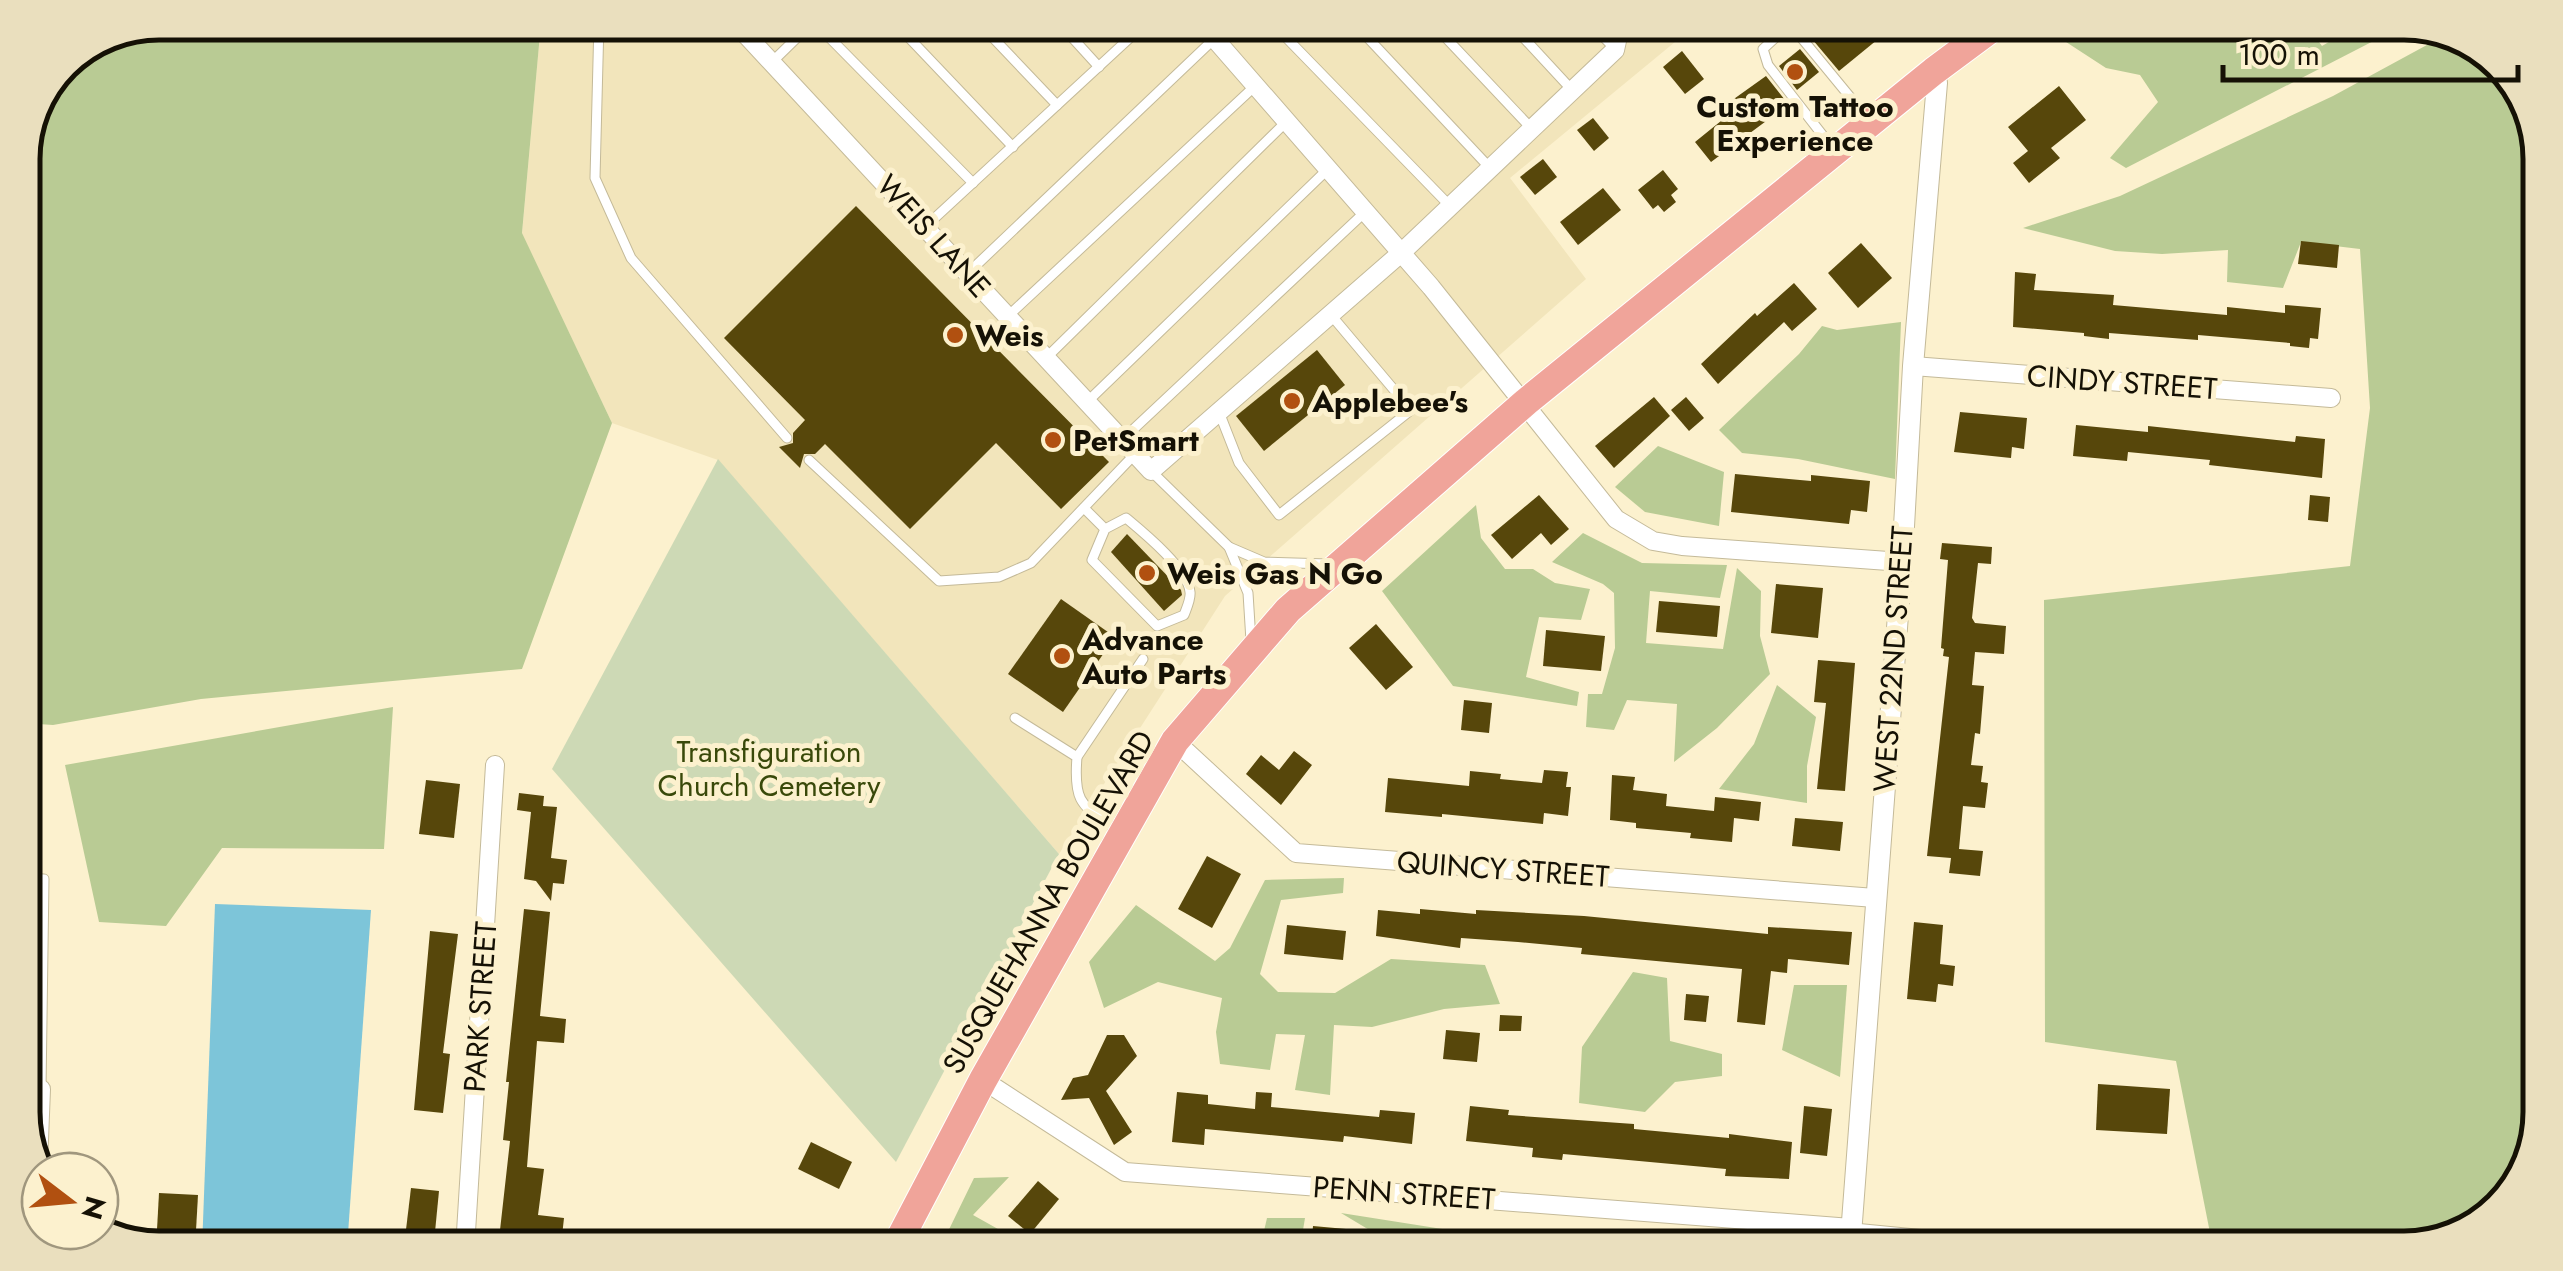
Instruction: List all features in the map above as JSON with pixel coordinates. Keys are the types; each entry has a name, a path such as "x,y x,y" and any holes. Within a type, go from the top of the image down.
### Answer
{"highway":[{"name":"SUSQUEHANNA BOULEVARD","path":"1934,71 1961,40"},
{"name":"SUSQUEHANNA BOULEVARD","path":"904,1231 983,1080 1175,741 1288,610 1526,402 1976,40"}],"street":[{"name":"WEIS LANE","path":"751,40 1151,471"},
{"path":"1215,40 1402,253 1526,402 1605,507 1640,536 1682,546 1902,562"},
{"path":"1151,471 1402,253 1616,50 1618,40"},
{"name":"WEST 22ND STREET","path":"1851,1231 1902,562 1913,366 1930,188 1937,83 1934,71"},
{"name":"CINDY STREET","path":"1913,366 2331,398"},
{"name":"QUINCY STREET","path":"1175,741 1296,853 1875,898"},
{"name":"PARK STREET","path":"465,1231 495,765"},
{"name":"PENN STREET","path":"983,1080 1125,1172 1773,1231"},
{"path":"40,1114 41,1089"}],"lane":[{"path":"599,40 595,178 631,258 787,438"},
{"path":"772,62 795,40"},
{"path":"832,40 973,183"},
{"path":"911,40 1013,146"},
{"path":"995,40 1057,105"},
{"path":"1074,40 1099,67"},
{"path":"926,228 1125,40"},
{"path":"968,274 1213,40"},
{"path":"1289,40 1450,206"},
{"path":"1369,40 1490,168"},
{"path":"1448,40 1532,129"},
{"path":"1526,40 1572,90"},
{"path":"1606,40 1616,50"},
{"path":"1772,40 1762,49 1768,65 1835,151"},
{"path":"1805,40 1870,122"},
{"path":"1007,316 1255,86"},
{"path":"1046,358 1286,122"},
{"path":"1087,402 1328,169"},
{"path":"808,460 938,581 999,577 1031,562 1084,508 1128,447 1365,212"},
{"path":"1219,412 1239,463 1279,515 1411,410 1331,315"},
{"path":"1151,471 1229,546 1264,562 1292,566 1338,564"},
{"path":"1084,508 1104,529"},
{"path":"1126,518 1151,540 1186,579 1192,595 1184,615 1157,626 1092,560 1104,529 1126,518"},
{"path":"1229,546 1248,593 1252,652"},
{"path":"1122,834 1085,807 1074,790 1076,757 1143,660"},
{"path":"1015,718 1076,757"},
{"path":"40,879 44,879 41,1089"}],"shaded area":[{"path":"539,40 1677,40 1510,178 1586,279 1225,596 1059,854 718,460 612,423 522,234"}],"green space":[{"path":"539,40 522,233 612,423 522,669 201,699 40,724 40,151 44,128 60,93 93,60 136,42"},
{"path":"2063,40 2318,40 2322,46 2332,40 2375,40 2126,168 2110,158 2158,102 2140,75 2106,68"},
{"path":"2435,44 2470,60 2493,81 2511,106 2521,136 2522,1127 2511,1165 2493,1190 2470,1211 2435,1227 2404,1231 2210,1231 2176,1061 2045,1042 2044,600 2350,566 2370,408 2360,249 2301,242 2283,288 2227,282 2228,250 2162,254 2115,251 2023,228 2120,196"},
{"path":"1901,322 1895,479 1798,459 1742,453 1719,430 1799,354 1822,326 1837,330"},
{"path":"1658,446 1724,472 1719,526 1645,512 1615,487"},
{"name":"Transfiguration Church Cemetery","path":"718,459 1059,854 896,1162 552,769"},
{"path":"1476,505 1481,538 1505,569 1533,569 1555,583 1590,589 1581,620 1539,617 1526,677 1579,692 1577,706 1453,686 1382,591"},
{"path":"1583,533 1642,563 1727,565 1720,598 1650,591 1646,643 1723,649 1737,568 1761,591 1760,636 1770,674 1717,728 1674,762 1677,704 1627,700 1614,730 1586,727 1588,694 1602,694 1615,648 1614,593 1603,584 1552,562"},
{"path":"1777,685 1816,717 1807,766 1807,803 1719,789 1754,744"},
{"path":"393,707 384,849 222,848 166,926 99,922 65,765"},
{"path":"1344,878 1343,893 1281,900 1260,974 1278,992 1335,993 1391,959 1485,965 1500,1004 1444,1009 1372,1027 1334,1025 1330,1095 1295,1090 1305,1035 1276,1034 1270,1070 1220,1064 1216,1032 1222,998 1158,982 1104,1008 1089,962 1136,905 1215,961 1230,948 1265,880"},
{"path":"1633,972 1667,978 1670,1041 1722,1054 1722,1076 1675,1082 1645,1112 1579,1103 1582,1047"},
{"path":"1794,985 1847,985 1840,1077 1782,1050"},
{"path":"1009,1177 973,1215 1002,1231 948,1231 974,1178"},
{"path":"1341,1213 1455,1231 1371,1231"},
{"path":"1267,1218 1305,1218 1303,1231 1264,1231"}],"water":[{"path":"215,904 371,910 348,1231 203,1231"}],"building":[{"path":"1813,40 1877,40 1839,71"},
{"name":"Custom Tattoo Experience","path":"1800,49 1819,72 1797,90 1779,66"},
{"path":"1682,51 1704,79 1685,94 1663,67"},
{"path":"1766,76 1785,100 1781,102 1785,107 1711,162 1695,142 1737,108 1731,101"},
{"path":"2059,86 2086,120 2051,148 2060,158 2029,183 2013,163 2028,151 2008,127"},
{"path":"1593,118 1609,138 1594,151 1577,130"},
{"path":"1543,159 1557,177 1535,195 1520,177"},
{"path":"1663,170 1678,189 1671,195 1676,202 1664,212 1658,205 1653,209 1638,190"},
{"path":"1603,188 1621,210 1578,245 1560,222"},
{"path":"856,206 1109,462 1061,509 996,443 910,529 825,444 815,454 804,454 800,468 779,447 793,443 793,433 805,420 724,338"},
{"path":"2301,241 2339,245 2337,268 2298,264"},
{"path":"1861,243 1892,278 1858,308 1828,273"},
{"path":"2015,272 2036,274 2034,290 2114,295 2113,305 2227,315 2227,307 2285,313 2285,305 2321,308 2318,339 2310,338 2309,348 2198,335 2198,340 2109,333 2109,339 2013,327"},
{"path":"1794,283 1817,309 1792,331 1784,322 1718,384 1701,364"},
{"path":"1317,350 1345,385 1264,451 1236,416"},
{"path":"1654,397 1670,416 1614,468 1595,446"},
{"path":"1686,397 1704,418 1689,431 1671,410"},
{"path":"1960,412 2027,418 2024,449 2012,447 2011,458 1954,452"},
{"path":"2076,425 2148,432 2148,426 2295,442 2296,436 2325,439 2322,478 2128,452 2127,461 2073,456"},
{"path":"1735,474 1811,481 1811,475 1870,481 1867,512 1851,510 1849,524 1731,512"},
{"path":"1539,495 1569,529 1551,545 1541,533 1512,559 1491,535"},
{"path":"2310,495 2330,497 2328,522 2308,520"},
{"name":"Weis Gas N Go","path":"1127,534 1181,590 1182,595 1164,611 1111,552"},
{"path":"1942,543 1992,547 1991,564 1978,563 1972,618 1975,623 2006,626 2004,654 1975,652 1972,685 1984,686 1980,734 1975,733 1971,765 1983,766 1981,782 1988,783 1985,808 1963,806 1959,849 1983,851 1980,876 1949,873 1951,858 1927,856 1949,657 1943,656 1941,648 1948,560 1940,559"},
{"path":"1776,584 1823,588 1818,638 1771,633"},
{"name":"Advance Auto Parts","path":"1061,599 1115,637 1063,712 1008,674"},
{"path":"1659,601 1720,606 1717,637 1656,632"},
{"path":"1376,624 1413,667 1386,690 1349,648"},
{"path":"1546,630 1605,636 1601,671 1543,666"},
{"path":"1818,660 1855,663 1845,791 1817,789 1826,703 1814,702"},
{"path":"1464,700 1492,703 1489,733 1461,730"},
{"path":"1294,751 1312,765 1281,805 1246,774 1261,755 1279,770"},
{"path":"1544,770 1568,772 1566,787 1571,787 1568,816 1544,813 1543,824 1385,812 1388,778 1469,786 1470,771 1542,783"},
{"path":"1612,775 1635,777 1633,790 1667,794 1666,806 1714,811 1715,797 1761,802 1759,821 1734,818 1732,842 1690,838 1691,833 1636,828 1636,823 1610,820"},
{"path":"426,780 460,784 454,838 419,834"},
{"path":"519,793 544,796 543,806 557,807 551,858 567,860 564,884 553,883 551,901 536,881 524,879 531,812 517,810"},
{"path":"1795,818 1843,822 1840,851 1792,846"},
{"path":"1207,856 1241,874 1212,928 1178,909"},
{"path":"524,909 550,912 540,1016 566,1019 564,1043 537,1041 527,1167 544,1169 538,1215 564,1218 563,1231 500,1231 510,1141 503,1140"},
{"path":"1420,909 1584,916 1768,934 1768,927 1852,932 1849,965 1788,959 1787,973 1771,971 1765,1025 1737,1022 1742,969 1581,954 1582,948 1518,942 1461,938 1460,948 1376,936 1378,910 1420,914"},
{"path":"1914,922 1943,925 1940,964 1955,966 1953,986 1938,984 1936,1002 1907,999"},
{"path":"1287,925 1346,931 1343,960 1284,954"},
{"path":"430,931 458,934 443,1053 450,1054 443,1113 414,1110"},
{"path":"1686,994 1709,996 1706,1022 1684,1020"},
{"path":"1500,1015 1522,1016 1521,1031 1499,1031"},
{"path":"1446,1030 1480,1033 1477,1062 1443,1059"},
{"path":"1107,1035 1124,1035 1137,1056 1106,1091 1132,1132 1114,1145 1089,1098 1061,1100 1073,1078 1088,1075"},
{"path":"2098,1084 2170,1089 2167,1134 2096,1130"},
{"path":"1177,1092 1208,1095 1208,1104 1255,1109 1256,1092 1272,1093 1271,1107 1379,1117 1380,1110 1415,1113 1412,1144 1344,1136 1343,1142 1205,1129 1204,1145 1172,1142"},
{"path":"1470,1106 1509,1110 1508,1115 1792,1142 1789,1179 1725,1176 1726,1169 1563,1154 1562,1160 1532,1157 1533,1148 1466,1141"},
{"path":"1804,1106 1832,1109 1827,1156 1800,1153"},
{"path":"811,1142 852,1162 839,1189 798,1169"},
{"path":"1038,1181 1059,1199 1032,1231 1026,1231 1008,1216"},
{"path":"411,1188 439,1191 435,1231 406,1231"},
{"path":"159,1193 198,1195 196,1231 157,1231"},
{"path":"1313,1226 1368,1231 1313,1231"}],"place":[{"name":"Custom Tattoo Experience","path":"1795,72"},
{"name":"Weis","path":"955,335"},
{"name":"Applebee's","path":"1292,401"},
{"name":"PetSmart","path":"1053,440"},
{"name":"Weis Gas N Go","path":"1147,573"},
{"name":"Advance Auto Parts","path":"1062,656"}]}
